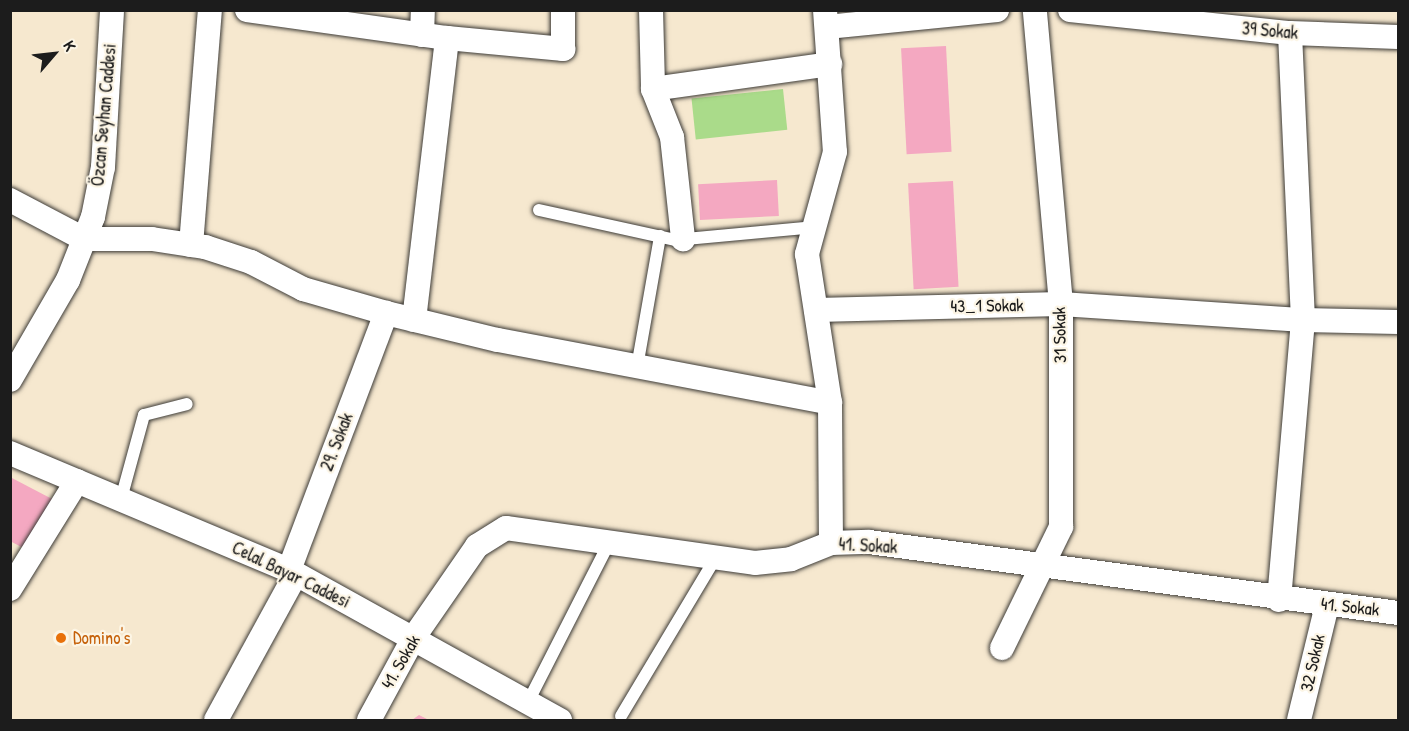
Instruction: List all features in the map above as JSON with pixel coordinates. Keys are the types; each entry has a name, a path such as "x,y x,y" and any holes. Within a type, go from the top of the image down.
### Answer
{"street":[{"name":"Özcan Seyhan Caddesi","path":"10,380 68,280 84,239 103,167 112,10"},
{"path":"191,245 210,10"},
{"path":"247,10 345,17 422,35 563,50 563,10"},
{"path":"422,35 423,10"},
{"path":"651,10 653,89 672,137 671,238"},
{"path":"831,543 830,403 807,254 835,152 826,19 997,10"},
{"name":"31 Sokak","path":"1002,648 1045,566 1061,527 1061,304 1035,10"},
{"name":"39 Sokak","path":"1070,10 1290,33 1398,37"},
{"path":"1279,600 1303,320 1290,33"},
{"path":"414,320 447,38"},
{"path":"653,89 830,64"},
{"path":"10,200 84,239 152,239 191,245 250,262 303,289 414,320 637,367 830,403"},
{"name":"43_1 Sokak","path":"816,310 1061,304 1303,320 1398,322"},
{"name":"29. Sokak","path":"216,720 292,572 386,313"},
{"name":"Celal Bayar Caddesi","path":"10,453 292,572 414,637 560,720"},
{"path":"10,589 77,481"},
{"name":"41. Sokak","path":"369,720 414,637 477,546 506,528 755,563 791,559 831,543 869,542 1279,600 1398,613"},
{"name":"32 Sokak","path":"1299,720 1327,605"}],"lane":[{"path":"539,210 671,238 814,227"},
{"path":"637,367 671,238"},
{"path":"121,499 144,415 187,404"},
{"path":"528,702 610,541"},
{"path":"621,717 716,557"}],"green space":[{"path":"783,89 787,130 696,139 692,99"}],"building":[{"path":"946,46 952,152 907,154 901,48"},
{"path":"777,180 779,216 700,220 698,184"},
{"path":"953,181 959,287 914,289 908,183"},
{"path":"10,477 54,500 27,550 10,541"},
{"path":"419,715 429,720 412,720"}],"place":[{"name":"Domino's","path":"61,638"}]}
